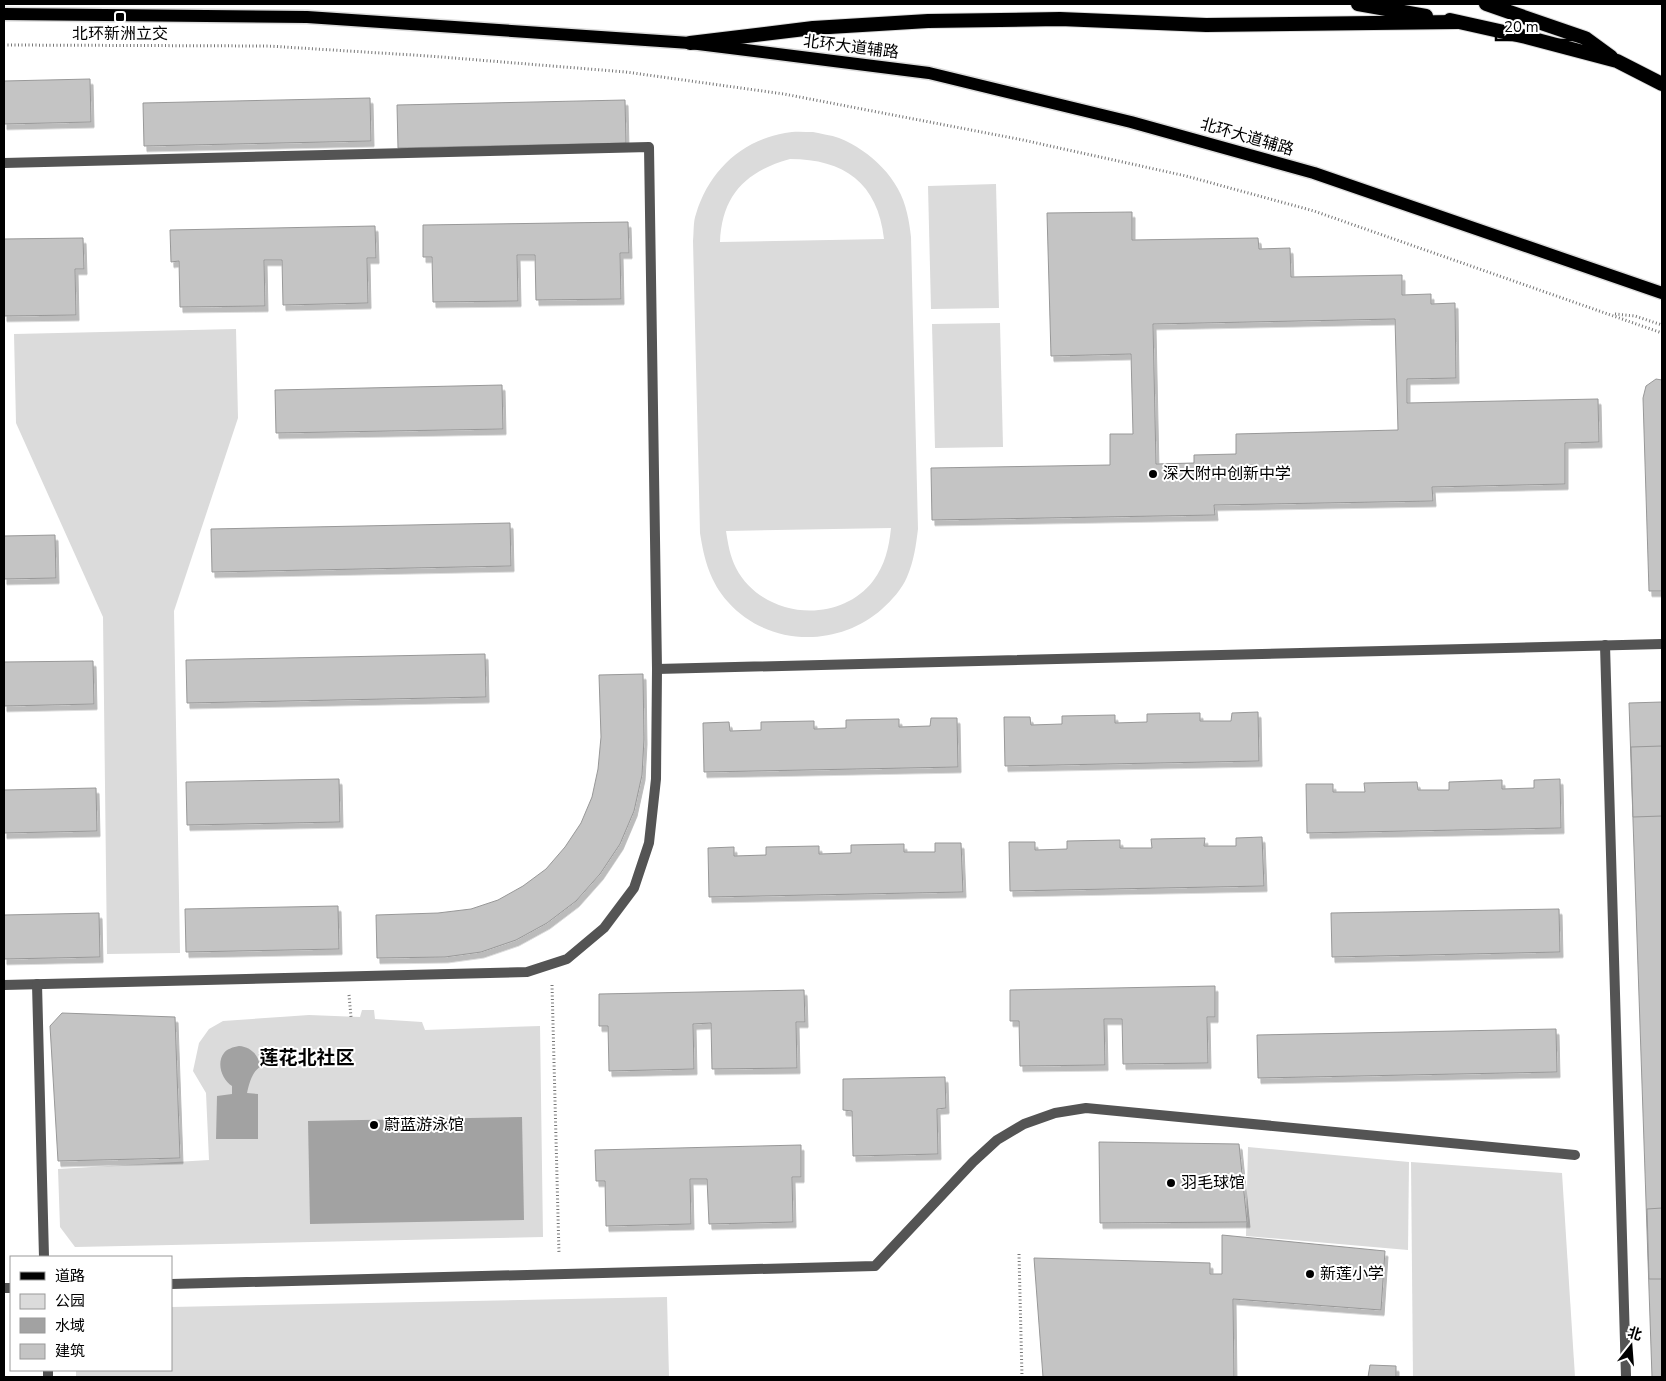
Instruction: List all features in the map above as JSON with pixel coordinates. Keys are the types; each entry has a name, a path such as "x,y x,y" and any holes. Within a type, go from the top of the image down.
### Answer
{"highway":[{"path":"1358,4 1526,37 1617,61"},
{"path":"1486,4 1585,38 1617,61 1662,84"},
{"path":"690,43 813,28 928,20 1060,19 1206,25 1457,22"}],"main road":[{"name":"北环大道辅路","path":"4,14 307,17 690,43 929,73 1131,122 1314,173 1662,293"}],"street":[{"path":"4,163 649,147 657,670 656,779 649,843 634,888 604,928 567,959 527,972 4,985"},
{"path":"657,670 1662,644"},
{"path":"1606,645 1626,1377"},
{"path":"37,984 44,1256"},
{"path":"172,1284 875,1266 973,1162 997,1140 1024,1124 1047,1115 1086,1108 1575,1154"}],"path":[{"path":"4,46 268,46 401,54 626,72 784,94 1023,140 1186,176 1314,211 1662,333"},
{"path":"1609,313 1634,316 1662,325"},
{"path":"552,964 559,1274"},
{"path":"1019,1254 1022,1377"}],"green space":[{"path":"788,132 813,132 839,138 873,158 898,189 907,213 911,237 918,529 913,559 907,577 900,590 886,606 864,622 845,631 824,636 804,637 783,634 763,628 744,617 722,594 712,578 706,561 700,533 693,241 695,217 702,199 709,184 729,160 754,143 769,137","holes":["790,159 809,160 827,164 855,178 866,189 874,203 884,239 720,242 726,211 731,198 739,187 761,170","891,528 886,556 881,569 873,581 858,595 840,605 821,610 801,610 782,606 763,597 748,585 736,568 726,531"]},
{"path":"996,184 999,308 931,309 928,186"},
{"path":"1000,323 1003,447 935,448 932,324"},
{"path":"236,329 238,418 174,611 180,953 107,954 103,617 16,423 14,334"},
{"name":"蔚蓝游泳馆","path":"362,1010 374,1010 375,1019 422,1022 425,1030 540,1026 543,1237 75,1247 60,1227 58,1169 209,1160 206,1093 193,1071 199,1043 209,1029 223,1021 309,1015 360,1017"},
{"path":"1248,1147 1409,1162 1408,1250 1246,1236"},
{"path":"1411,1162 1562,1173 1575,1377 1413,1377"},
{"path":"667,1297 669,1377 76,1377 76,1371 172,1371 172,1307"}],"water":[{"path":"239,1046 251,1050 256,1055 260,1067 253,1075 247,1093 258,1094 258,1139 216,1139 217,1096 232,1094 232,1086 223,1076 220,1062 225,1052 230,1048"},
{"path":"522,1117 524,1220 310,1224 308,1121"}],"building":[{"path":"90,79 91,122 4,124 4,81"},
{"path":"370,98 371,141 144,146 143,103"},
{"path":"625,100 626,143 398,148 397,105"},
{"path":"1132,212 1132,240 1258,238 1259,249 1290,248 1291,277 1402,275 1402,295 1431,294 1431,304 1455,303 1456,378 1407,379 1407,403 1598,399 1599,442 1565,443 1565,484 1432,487 1433,501 1214,505 1215,515 932,520 931,468 1110,465 1110,434 1133,434 1131,354 1051,356 1047,213","holes":["1395,319 1398,430 1236,434 1236,454 1194,455 1194,463 1156,464 1153,324"]},
{"path":"628,222 629,253 620,253 621,299 536,300 535,255 517,255 518,301 433,302 432,257 423,257 423,225"},
{"path":"375,226 376,258 367,258 368,303 283,305 282,260 264,260 265,306 180,307 179,261 171,262 170,230"},
{"path":"83,238 84,269 75,269 76,315 4,316 4,239"},
{"path":"1656,379 1662,380 1662,591 1649,591 1643,398 1646,386"},
{"path":"502,385 503,429 276,433 275,390"},
{"path":"510,523 511,566 212,572 211,529"},
{"path":"55,535 56,578 4,579 4,536"},
{"path":"485,654 486,697 187,703 186,660"},
{"path":"93,661 94,704 4,706 4,662"},
{"path":"643,674 644,739 642,775 634,811 620,844 600,874 576,901 547,923 516,940 481,952 445,957 377,958 376,915 438,913 471,909 498,900 523,886 546,869 565,847 581,823 592,797 598,769 601,737 599,675"},
{"path":"1662,702 1662,1377 1652,1377 1629,703"},
{"path":"1258,712 1259,761 1005,766 1004,717 1030,717 1031,725 1062,724 1062,716 1115,715 1115,723 1147,722 1147,714 1200,713 1200,721 1231,721 1232,713"},
{"path":"931,718 957,718 958,767 704,772 703,723 729,722 730,731 761,730 761,722 814,721 814,729 846,728 846,720 899,719 899,727 930,726"},
{"path":"1662,746 1662,816 1633,817 1631,747"},
{"path":"339,779 340,822 187,825 186,782"},
{"path":"1560,779 1561,828 1307,833 1306,784 1333,784 1333,792 1365,792 1364,783 1417,782 1418,790 1449,790 1449,782 1502,780 1502,789 1534,788 1534,780"},
{"path":"96,788 97,831 4,833 4,790"},
{"path":"1262,837 1264,886 1010,891 1009,842 1035,842 1035,850 1067,849 1067,841 1120,840 1120,848 1152,848 1151,839 1205,838 1204,846 1236,846 1236,838"},
{"path":"935,843 961,843 963,892 709,897 708,848 734,847 734,856 766,855 766,847 819,846 819,854 851,853 851,845 904,844 904,852 935,852"},
{"path":"338,906 339,949 186,952 185,909"},
{"path":"1559,909 1560,952 1332,957 1331,913"},
{"path":"99,913 100,957 4,959 4,915"},
{"path":"1215,986 1215,1017 1207,1017 1208,1063 1123,1064 1122,1019 1104,1019 1105,1065 1020,1066 1019,1021 1010,1021 1010,990"},
{"path":"804,990 805,1022 796,1022 797,1068 712,1069 711,1023 693,1024 694,1069 609,1071 608,1026 599,1026 599,994"},
{"path":"62,1013 175,1017 180,1158 58,1161 50,1026"},
{"path":"1556,1029 1557,1072 1258,1078 1257,1035"},
{"path":"945,1077 946,1108 937,1109 938,1154 853,1156 852,1111 843,1110 843,1079"},
{"name":"羽毛球馆","path":"1099,1142 1239,1144 1247,1222 1100,1223"},
{"path":"801,1145 801,1177 792,1177 793,1222 709,1224 707,1179 690,1179 691,1224 606,1226 605,1181 596,1181 595,1150"},
{"path":"1662,1208 1662,1279 1649,1279 1647,1209"},
{"path":"1222,1235 1385,1251 1381,1310 1233,1299 1234,1377 1043,1377 1034,1258 1210,1263 1210,1274 1222,1274"},
{"path":"1370,1365 1396,1366 1396,1377 1368,1377"}],"place":[{"name":"北环新洲立交","path":"120,17"},
{"name":"深大附中创新中学","path":"1153,474"},
{"name":"蔚蓝游泳馆","path":"374,1125"},
{"name":"羽毛球馆","path":"1171,1183"},
{"name":"新莲小学","path":"1310,1274"}],"district":[{"name":"莲花北社区","path":"307,1058"}]}
